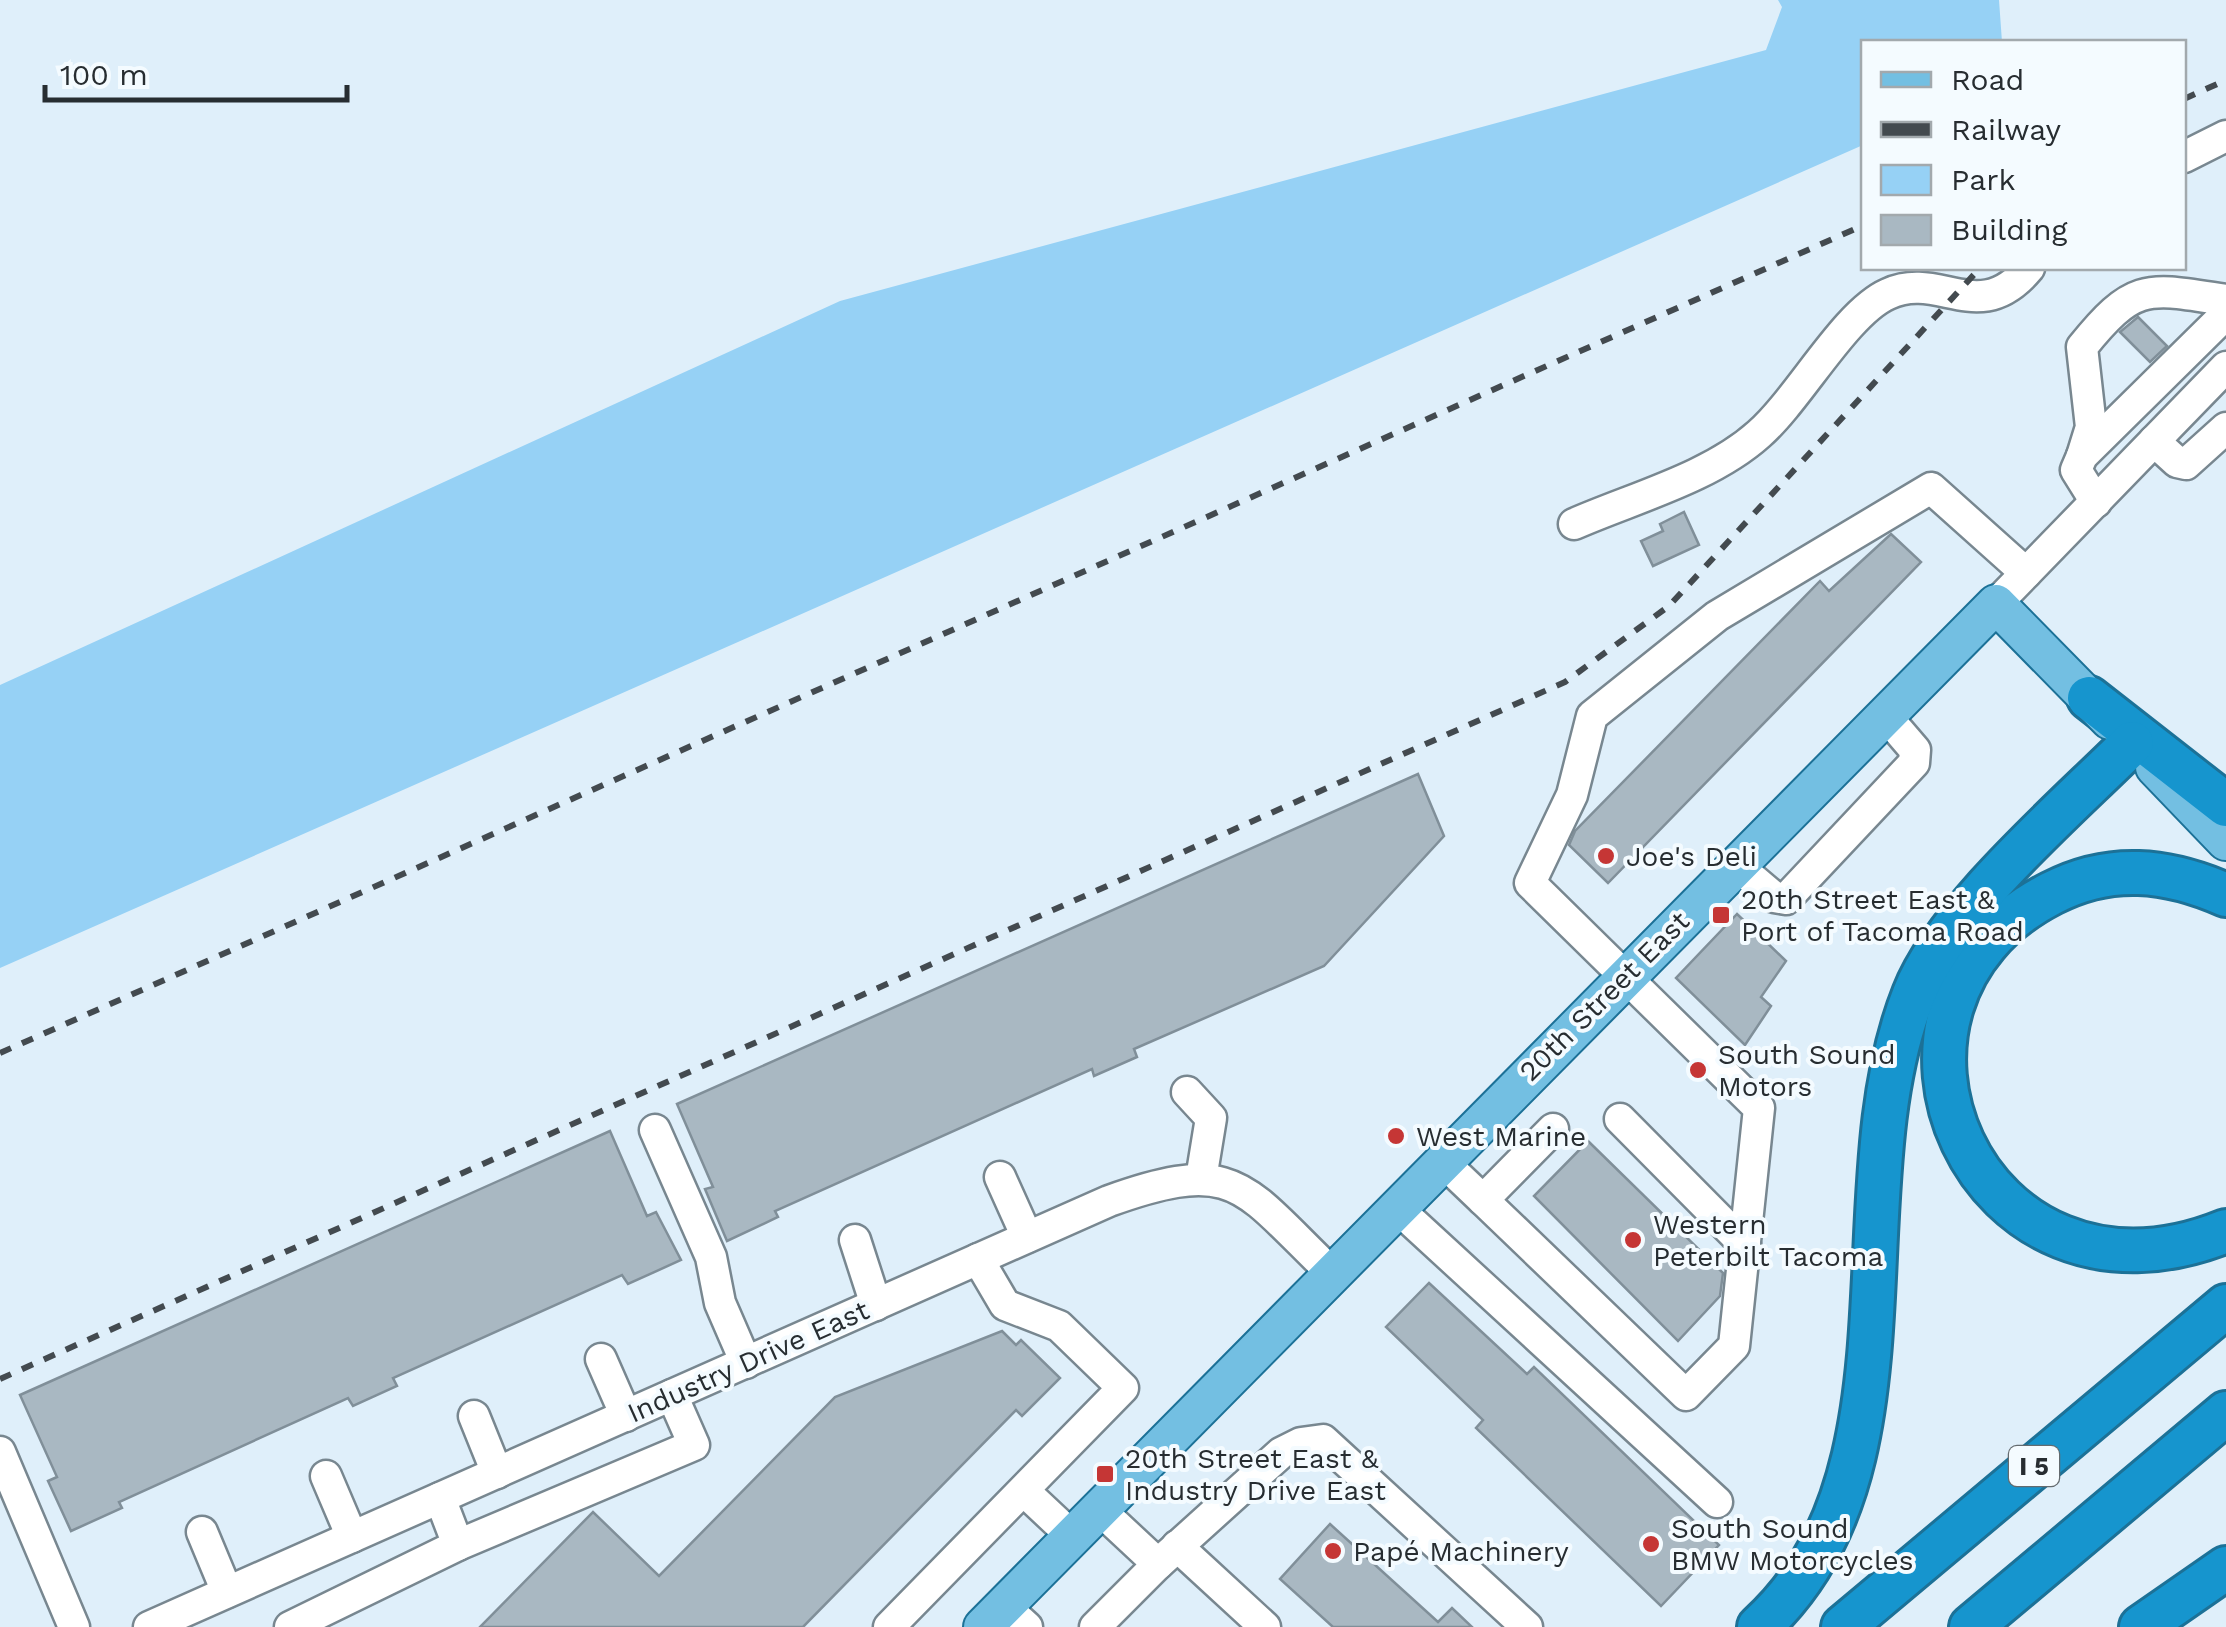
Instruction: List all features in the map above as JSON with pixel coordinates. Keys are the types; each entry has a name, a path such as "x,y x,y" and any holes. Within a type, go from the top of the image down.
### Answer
{"highway":[{"path":"2089,698 2226,805"},
{"path":"1759,1627 1794,1590 1822,1549 1847,1490 1865,1368 1888,1101 1904,1022 1916,988 1964,914 2132,742"},
{"path":"2226,894 2199,883 2136,871 2087,878 2038,900 1998,930 1968,966 1948,1020 1946,1054 1948,1096 1965,1148 1986,1182 2047,1232 2102,1250 2142,1254 2186,1248 2226,1232"},
{"name":"I 5","path":"1843,1627 2226,1306"},
{"path":"1971,1627 2226,1413"},
{"path":"2140,1627 2226,1568"},
{"path":"2186,1596 2226,1580"}],"main road":[{"path":"1996,604 2226,841"},
{"name":"20th Street East","path":"1004,1620 1072,1536 1112,1522 1332,1272 1996,604"}],"street":[{"path":"2186,156 2226,136"},
{"path":"1574,524 1718,462 1755,438 1865,309 1887,294 1921,289 1984,297 2004,290 2027,270"},
{"path":"2096,502 2076,470 2091,427 2082,346 2127,300 2154,289 2226,300"},
{"path":"2082,456 2226,314"},
{"name":"20th Street East","path":"1996,604 2226,368"},
{"path":"2154,442 2177,462 2186,464 2226,428"},
{"path":"1441,1160 1686,1395 1734,1346 1760,1108 1626,972 1530,883 1572,795 1592,716 1717,616 1932,488 2026,573"},
{"path":"1735,864 1774,898 1786,899 1914,763 1915,750 1885,715"},
{"path":"1187,1092 1211,1118 1202,1180"},
{"path":"1620,1119 1745,1245"},
{"path":"1483,1200 1553,1128"},
{"path":"655,1130 711,1257 720,1303 746,1363"},
{"path":"1000,1177 1027,1238"},
{"name":"Industry Drive East","path":"149,1627 1160,1182 1202,1180 1236,1184 1332,1272"},
{"path":"1396,1207 1717,1502"},
{"path":"855,1240 876,1305"},
{"path":"889,1627 1123,1388 1059,1326 1005,1305 978,1259"},
{"path":"602,1359 626,1416"},
{"path":"290,1627 458,1545 694,1445 672,1396"},
{"path":"474,1416 496,1473"},
{"path":"1094,1627 1280,1453 1301,1443 1324,1440 1527,1627"},
{"path":"0,1452 74,1627"},
{"path":"326,1476 352,1537"},
{"path":"1024,1491 1072,1536"},
{"path":"440,1498 458,1545"},
{"path":"1112,1522 1167,1555 1265,1627"},
{"path":"202,1532 227,1592"}],"green space":[{"path":"1778,0 1999,0 2002,40 1861,40 1861,146 0,968 0,685 840,301 1766,50 1782,7"}],"building":[{"path":"2138,317 2167,346 2150,362 2120,332"},
{"path":"1684,512 1699,545 1653,566 1641,541 1663,531 1660,524"},
{"path":"1891,534 1921,562 1608,883 1569,845 1575,831 1820,581 1829,591"},
{"path":"1418,774 1444,836 1324,966 1134,1049 1137,1057 1094,1076 1092,1069 775,1211 778,1217 727,1241 705,1189 713,1187 677,1104"},
{"path":"1737,914 1786,961 1761,997 1771,1006 1745,1045 1676,978"},
{"path":"610,1131 647,1216 656,1212 681,1260 628,1284 622,1275 393,1378 397,1386 353,1406 348,1398 119,1502 122,1508 71,1531 48,1481 57,1477 20,1395"},
{"name":"Western Peterbilt Tacoma","path":"1588,1141 1723,1273 1720,1296 1678,1341 1534,1196"},
{"path":"1429,1283 1527,1374 1534,1367 1719,1545 1661,1606 1476,1428 1483,1420 1386,1327"},
{"path":"1002,1331 1016,1345 1021,1340 1060,1378 1022,1416 1016,1410 803,1627 480,1627 593,1512 659,1576 835,1397"},
{"name":"Papé Machinery","path":"1330,1524 1438,1622 1452,1608 1472,1627 1333,1627 1280,1579"}],"railway":[{"path":"2186,98 2226,80"},
{"path":"0,1053 1861,226"},
{"path":"0,1379 1565,682 1669,606 1978,270"}],"place":[{"name":"Joe's Deli","path":"1606,856"},
{"name":"20th Street East & Port of Tacoma Road","path":"1721,915"},
{"name":"South Sound Motors","path":"1698,1070"},
{"name":"West Marine","path":"1396,1136"},
{"name":"Western Peterbilt Tacoma","path":"1633,1240"},
{"name":"20th Street East & Industry Drive East","path":"1105,1474"},
{"name":"South Sound BMW Motorcycles","path":"1651,1544"},
{"name":"Papé Machinery","path":"1333,1551"}]}
